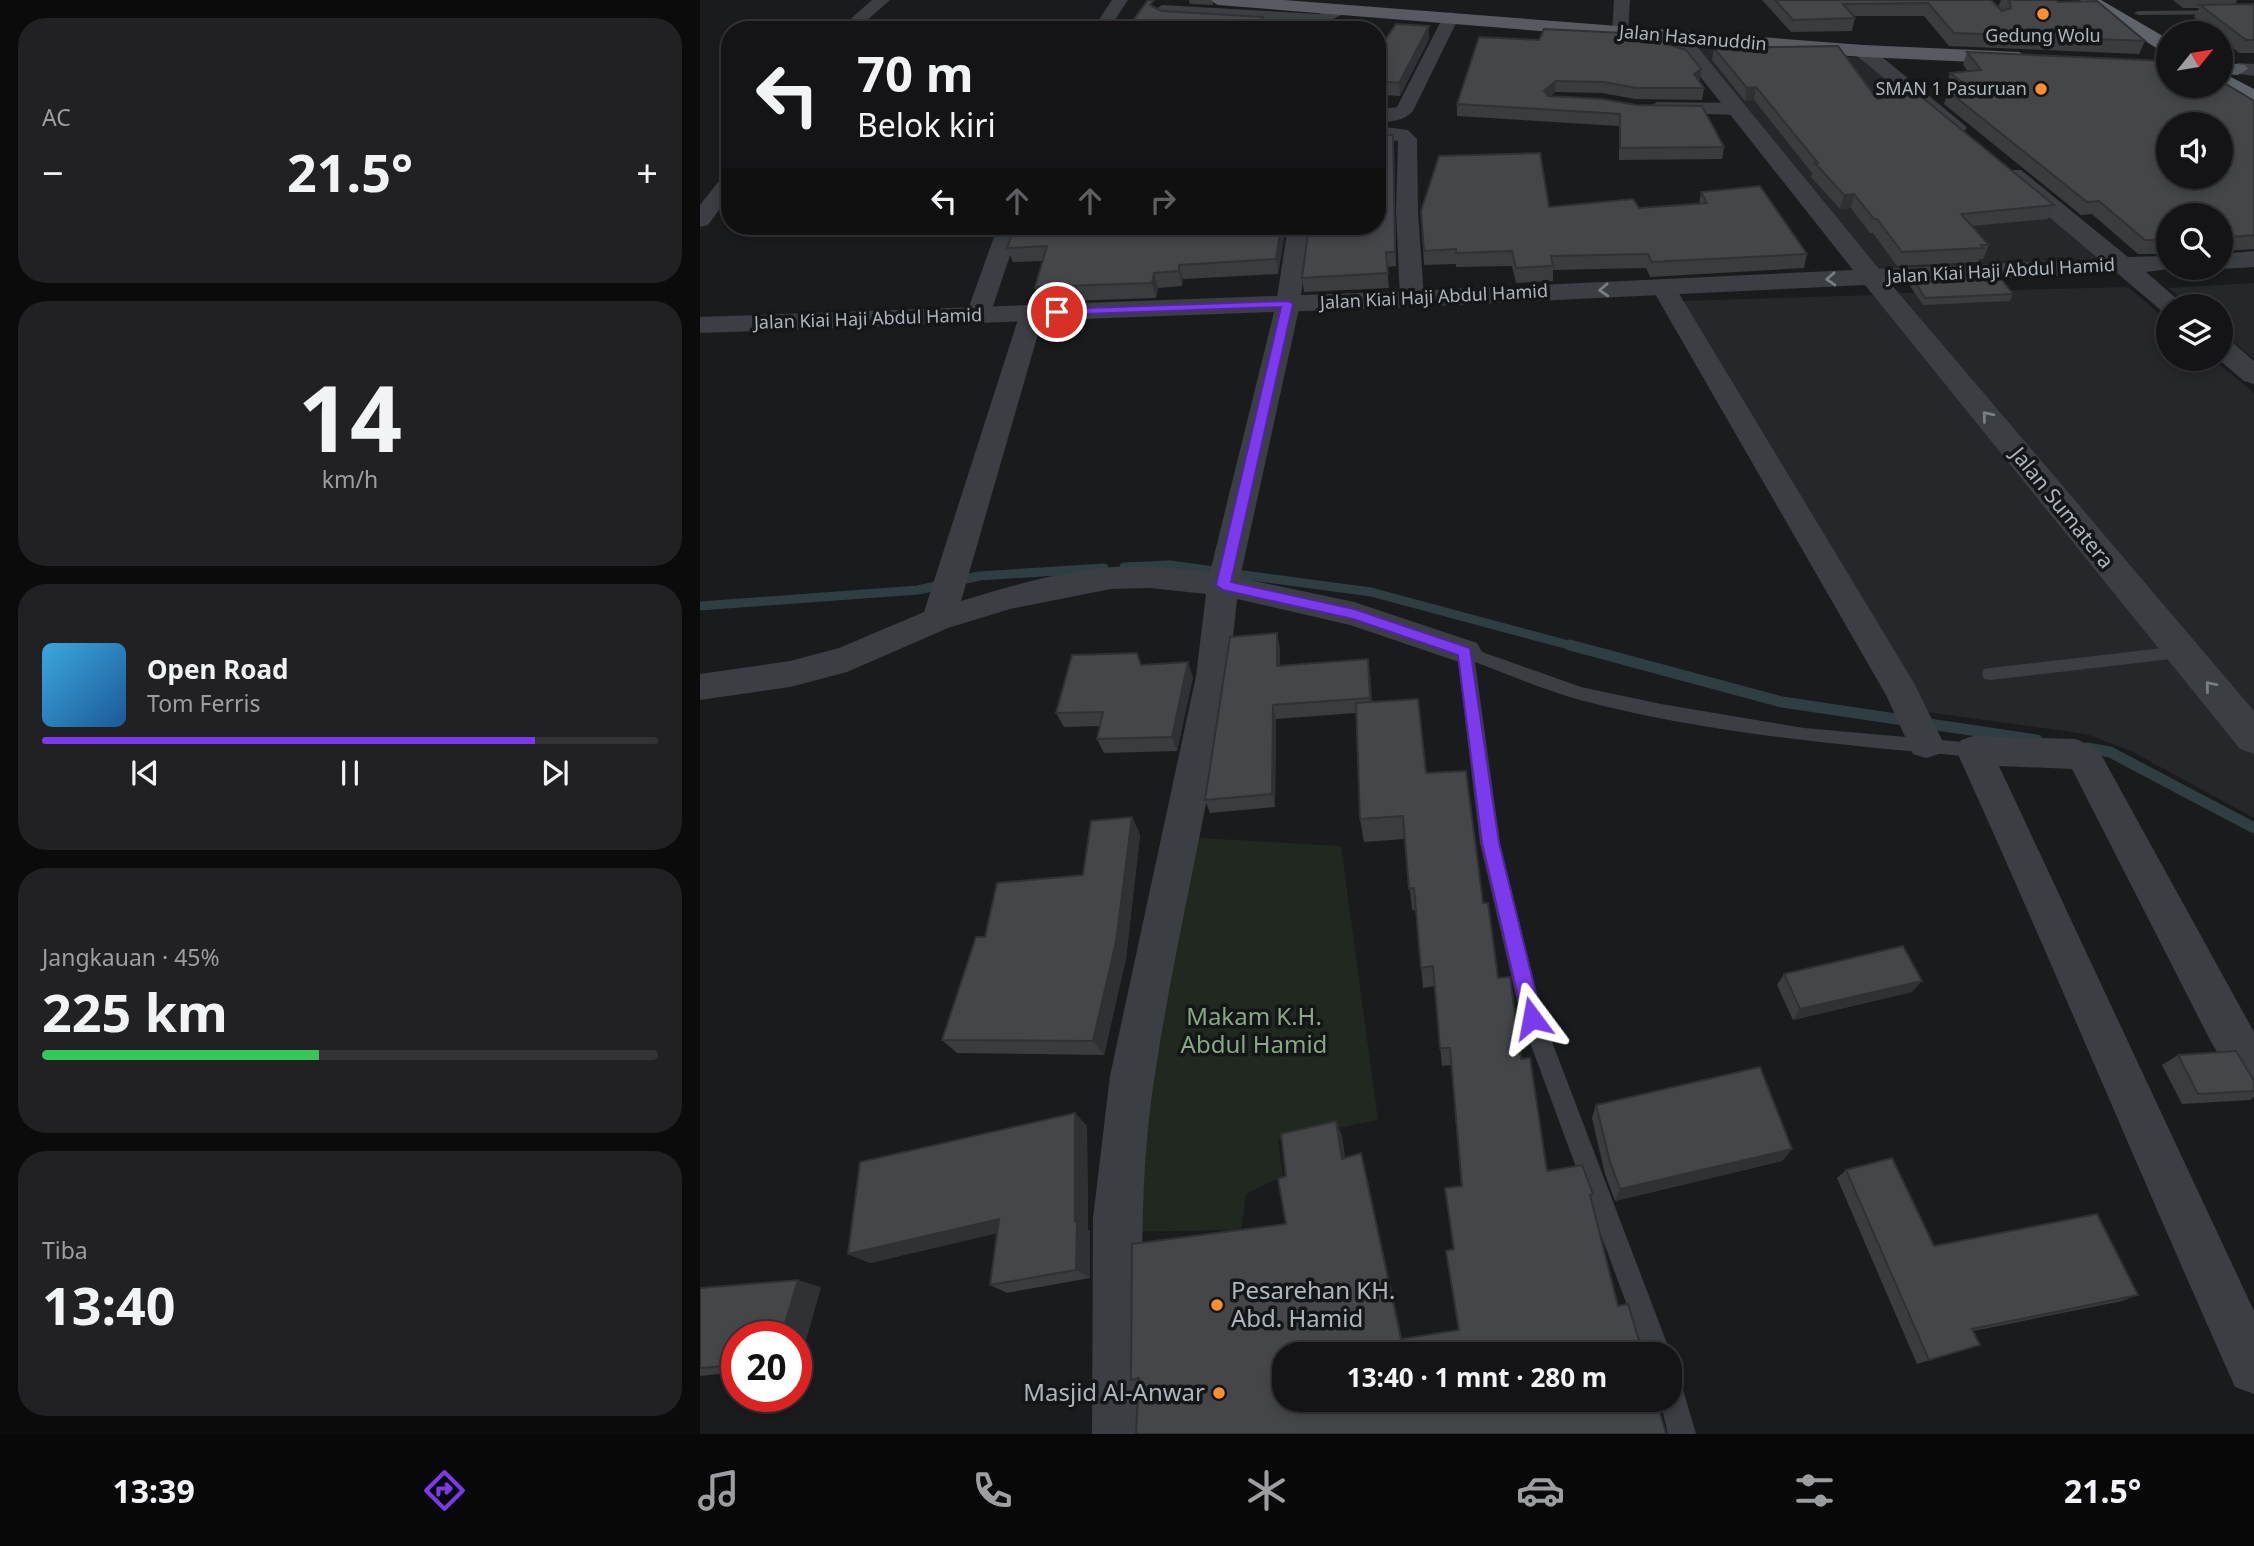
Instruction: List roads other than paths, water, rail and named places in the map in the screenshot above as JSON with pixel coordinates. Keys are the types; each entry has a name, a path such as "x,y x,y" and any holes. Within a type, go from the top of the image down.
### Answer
{"highway":[{"path":"2089,0 2156,35"},
{"path":"2115,0 2138,13 2156,30"},
{"path":"2235,71 2254,97"}],"main road":[{"name":"Jalan Hasanuddin","path":"1218,0 1313,3 1342,9 1446,11 1679,37 1863,51 2038,59"}],"street":[{"path":"856,21 881,0"},
{"path":"1106,21 1120,0"},
{"path":"1620,32 1622,0"},
{"path":"1161,10 1322,19 1342,9"},
{"path":"1386,116 1404,111 1446,11"},
{"name":"Jalan Sumatera","path":"1679,37 1872,277 2180,652 2254,738"},
{"path":"1863,51 1977,145"},
{"path":"1635,108 1737,109"},
{"path":"1386,133 1401,134 1408,143 1407,211 1412,299"},
{"path":"1998,162 2158,294"},
{"path":"700,220 721,192"},
{"path":"978,315 1006,235"},
{"path":"1119,1434 1117,1218 1132,1076 1213,676 1226,569 1288,304 1298,235"},
{"path":"2233,260 2254,259"},
{"name":"Jalan Kiai Haji Abdul Hamid","path":"700,326 1412,299 2156,264"},
{"path":"1663,287 1902,692 1923,739"},
{"path":"942,608 1032,313"},
{"path":"2233,357 2254,375"},
{"path":"700,687 790,674 847,659 942,608 1111,578 1226,569 1465,652"},
{"path":"2254,1073 2224,1023 2085,759 2077,754 1974,750 2031,870 2175,1199 2254,1368"}],"lane":[{"path":"2164,0 2182,13"},
{"path":"2138,13 2254,12"},
{"path":"1654,1342 1532,1018 1490,843 1465,652 1579,693 1661,711 1804,735 1923,739 1974,750"},
{"path":"1990,674 2180,652"},
{"path":"1677,1412 1682,1434"}],"waterway":[{"path":"1124,567 1170,565 1371,592 1576,647"},
{"path":"700,606 918,590 979,576 1104,568"},
{"path":"1570,645 1782,702 2037,740"},
{"path":"2087,748 2110,752 2254,828"}],"place":[{"name":"Gedung Wolu","path":"2043,14"},
{"name":"SMAN 1 Pasuruan","path":"2041,89"},
{"name":"Pesarehan KH. Abd. Hamid","path":"1217,1305"},
{"name":"Masjid Al-Anwar","path":"1219,1393"}],"park label":[{"name":"Makam K.H. Abdul Hamid","path":"1254,1031"}]}
